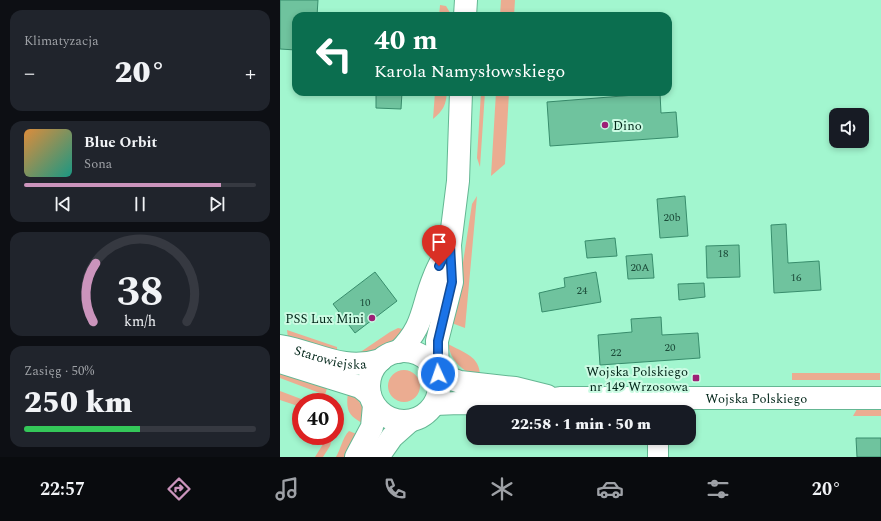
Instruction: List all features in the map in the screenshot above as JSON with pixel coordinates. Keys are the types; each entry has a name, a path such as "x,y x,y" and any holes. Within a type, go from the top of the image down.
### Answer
{"street":[{"path":"465,12 466,0"},
{"path":"378,457 392,437 410,421 420,418 435,404 440,389 438,374 438,341 452,282 450,245 458,181 461,96"},
{"path":"356,457 372,427 370,376 416,330 433,277 450,245"},
{"name":"Starowiejska","path":"280,346 344,364 359,365 389,356"},
{"path":"389,356 417,353 425,357 433,365 438,374"},
{"name":"Starowiejska","path":"280,362 360,387 372,400"},
{"name":"Wojska Polskiego","path":"438,374 460,382 515,388 560,398 658,405 881,398"},
{"name":"Wojska Polskiego","path":"435,404 459,403 514,405 560,398"},
{"path":"372,400 381,413 390,418 410,421"},
{"path":"658,445 658,457"}],"shaded area":[{"path":"501,0 515,0 514,12 500,12"},
{"path":"440,5 446,6 450,12 439,12"},
{"path":"435,96 447,96 443,107 433,119"},
{"path":"481,96 485,96 480,167 477,158"},
{"path":"496,96 509,96 505,164 491,176"},
{"path":"477,196 465,328 449,322 460,282 472,204"},
{"path":"398,328 407,330 384,346 372,351 359,353 390,332"},
{"path":"287,330 337,347 337,354 288,338"},
{"path":"448,344 475,360 480,371 480,378 463,369 455,361"},
{"path":"280,370 328,385 326,393 320,393 280,378"},
{"path":"404,370 415,375 420,386 415,397 404,402 393,397 388,386 393,375"},
{"path":"792,373 880,373 880,380 792,380"},
{"path":"280,391 292,396 292,404 280,400"},
{"path":"348,392 359,401 363,409 364,424 354,418 349,411 347,403"},
{"path":"857,409 881,409 881,416 853,416"},
{"path":"349,431 359,435 346,457 336,457 342,445 344,445 345,437"},
{"path":"322,445 330,445 323,457 315,457"}],"building":[{"path":"280,0 318,0 317,12 292,12 292,50 280,49"},
{"path":"376,96 402,96 401,109 376,108"},
{"name":"Dino","path":"622,96 660,96 661,113 676,112 678,137 550,146 547,102"},
{"path":"685,196 688,236 660,238 657,199"},
{"path":"786,224 788,263 819,261 821,290 774,293 771,225"},
{"path":"615,238 617,256 587,258 585,241"},
{"path":"739,245 740,277 707,278 706,246"},
{"path":"652,254 654,278 628,279 626,256"},
{"path":"375,272 397,301 355,333 333,304"},
{"path":"596,272 601,302 542,312 539,293 565,287 564,278"},
{"path":"704,283 705,297 679,300 678,284"},
{"path":"661,317 662,335 698,333 700,358 600,365 598,335 632,332 631,319"},
{"path":"856,438 881,438 881,457 857,457"}],"place":[{"name":"Dino","path":"605,125"},
{"name":"PSS Lux Mini","path":"372,318"},
{"name":"Wojska Polskiego nr 149 Wrzosowa","path":"696,378"}],"route":[{"path":"438,374 438,341 452,282 450,245 439,266"}]}
